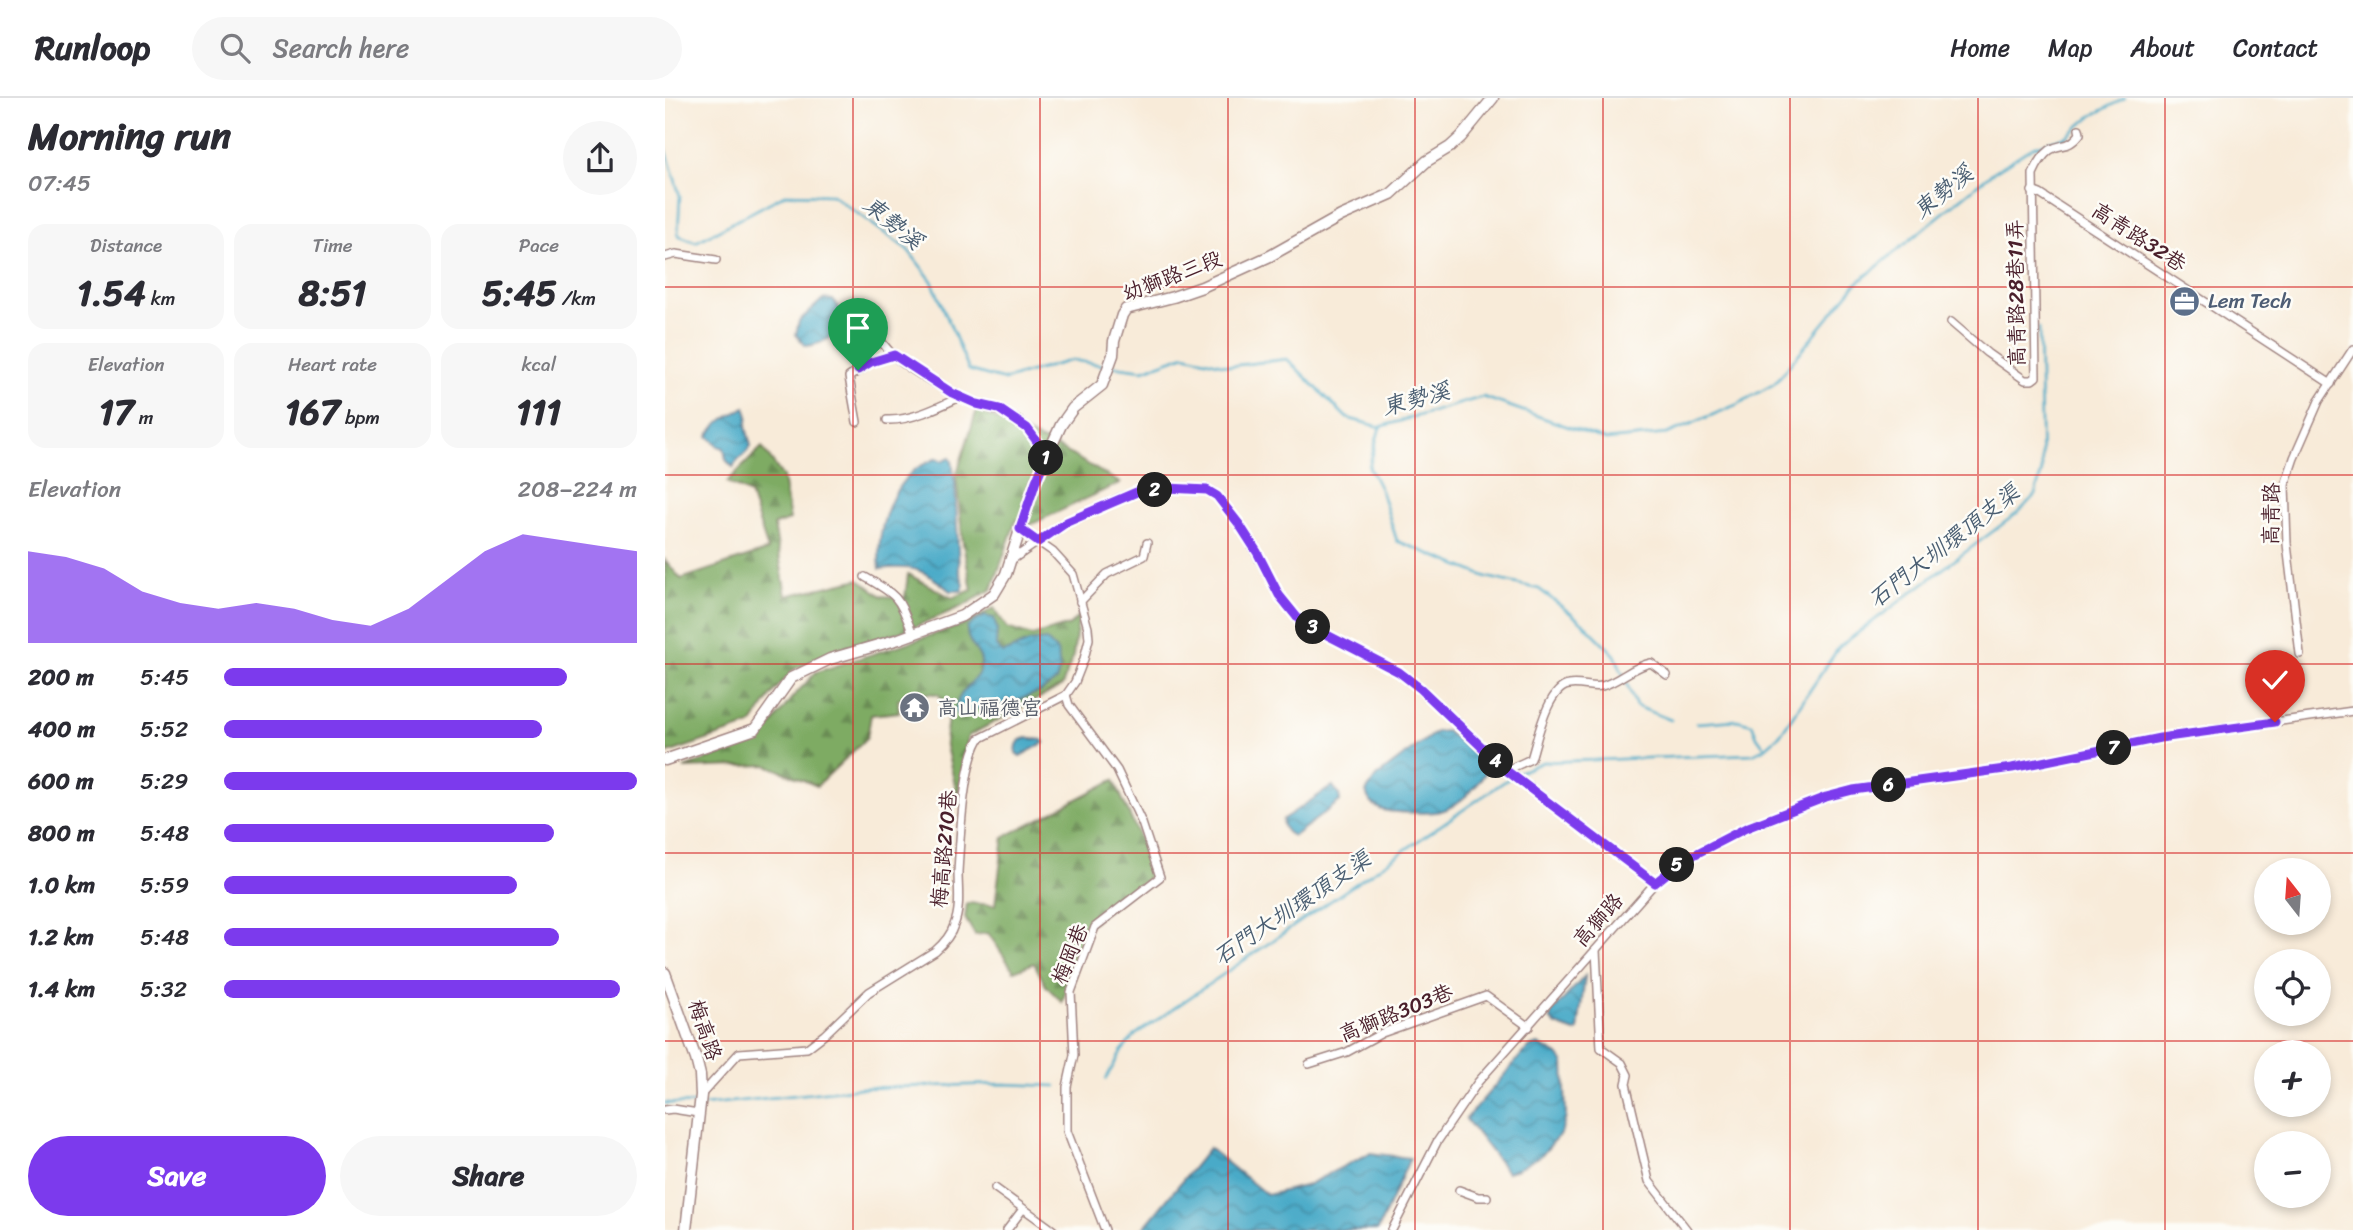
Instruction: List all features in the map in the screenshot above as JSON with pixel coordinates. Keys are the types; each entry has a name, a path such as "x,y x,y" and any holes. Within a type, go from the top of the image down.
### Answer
{"street":[{"name":"幼獅路三段","path":"665,760 755,729 792,678 830,659 962,616 994,594 1006,573 1047,455 1061,425 1073,408 1102,385 1126,309 1173,297 1202,286 1270,256 1341,216 1391,194 1427,161 1461,137 1493,98"},
{"name":"高青路28巷11弄","path":"1951,322 1987,353 2025,380 2035,377 2033,174 2041,159 2052,149 2071,144 2080,134 2079,129"},
{"name":"高青路32巷","path":"2032,191 2331,384"},
{"path":"665,257 676,254 716,260"},
{"path":"851,329 866,328 894,355 960,397 999,409 1027,428 1047,455"},
{"name":"高青路","path":"2300,654 2287,544 2285,485 2319,401 2353,349"},
{"path":"857,422 849,377 871,362 894,355"},
{"path":"887,420 895,421 960,397"},
{"path":"1010,562 1067,522 1139,491 1168,488 1207,490 1217,496 1239,524 1279,595 1300,621 1399,672 1421,689 1507,771 1655,883"},
{"path":"1020,529 1053,552 1073,574 1089,639 1075,682 1066,695"},
{"path":"1080,602 1107,574 1144,556 1147,543"},
{"path":"866,577 894,594 900,601 913,634"},
{"path":"1507,771 1531,760 1553,695 1561,688 1569,685 1601,686 1651,663 1667,675"},
{"name":"梅高路210巷","path":"699,1104 739,1053 807,1048 869,992 935,951 944,942 955,925 962,816 973,750 979,739 1066,695"},
{"name":"梅岡巷","path":"1066,695 1069,705 1117,771 1130,796 1160,877 1095,927 1072,992 1075,1055 1067,1087 1067,1131 1105,1230"},
{"name":"高獅路","path":"1392,1230 1437,1142 1478,1082 1655,883 1682,861 1746,828 1826,797 1853,790 2012,768 2160,738 2353,711"},
{"path":"1596,950 1601,1048 1622,1063 1628,1075 1626,1084 1649,1181 1687,1230"},
{"name":"梅高路","path":"665,973 700,1075 686,1230"},
{"name":"高獅路303巷","path":"1309,1064 1347,1052 1382,1033 1486,996 1529,1027"},
{"path":"665,1110 699,1104"},
{"path":"995,1188 1053,1230"},
{"path":"1459,1190 1478,1197 1487,1196"},
{"path":"1007,1230 1023,1209"}],"green space":[{"path":"977,410 1061,449 1120,483 1030,525 1016,520 992,589 963,606 907,630 848,647 794,669 775,690 751,725 665,754 665,560 681,579 768,550 750,494 727,482 762,447 783,477 790,520 774,525 786,596 859,579 882,596 905,598 908,574 952,598 972,590 963,544 956,476"},
{"path":"994,608 1007,628 1032,636 1070,625 1079,615 1073,656 1062,686 968,736 958,798 945,742 949,708 938,694 918,693 898,699 899,712 871,715 867,738 817,786 767,765 684,768 761,740 791,699 816,672 963,625"},
{"path":"1114,780 1145,850 1152,875 1089,925 1062,1002 1046,986 1034,963 1014,971 988,933 975,935 965,918 967,903 995,905 1004,837"}],"water":[{"path":"823,299 833,300 848,321 848,330 806,346 796,335 799,321"},
{"path":"745,407 751,446 733,467 726,460 724,448 708,436 718,423"},
{"path":"950,457 955,482 959,570 964,585 961,591 950,591 918,570 880,569 879,557 885,517 896,492 915,469 937,458 942,461"},
{"path":"985,616 994,618 997,629 996,646 1003,653 1029,642 1046,640 1057,651 1060,668 1056,681 1042,691 1003,705 987,704 962,715 955,713 956,704 977,675 981,664 980,657 968,637 967,628"},
{"path":"1446,731 1482,761 1486,771 1467,795 1447,809 1420,813 1380,809 1369,800 1366,792 1376,777 1436,732"},
{"path":"1020,740 1042,740 1044,743 1020,756 1016,753 1017,745"},
{"path":"1333,786 1340,801 1294,836 1287,832 1283,819"},
{"path":"1585,976 1578,1030 1575,1032 1556,1025 1550,1019 1552,1012"},
{"path":"1538,1044 1558,1055 1564,1063 1566,1117 1561,1133 1542,1155 1507,1172 1466,1119 1523,1053"},
{"path":"1209,1148 1267,1195 1305,1186 1370,1153 1410,1158 1378,1230 1142,1230"}],"waterway":[{"name":"石門大圳環頂支渠","path":"2061,141 2090,117 2125,98"},
{"name":"東勢溪","path":"1113,366 1143,370 1185,355 1230,366 1287,359 1347,418 1380,427 1483,397 1606,440 1667,434 1736,405 1774,384 1856,284 1992,173 2033,147 2067,136"},
{"name":"東勢溪","path":"665,146 680,196 678,235 696,242 786,194 832,195 908,250 932,281 969,370 1004,380 1072,360 1107,366"},
{"name":"石門大圳環頂支渠","path":"1517,773 1543,762 1753,754 1765,748 1780,735 1839,647 2020,511 2035,495 2042,471 2039,328"},
{"name":"石門大圳環頂支渠","path":"1380,427 1369,467 1381,491 1397,541 1487,577 1539,589 1583,623 1615,655 1636,706 1671,720"},
{"name":"石門大圳環頂支渠","path":"1696,723 1737,720 1752,724 1765,748"},
{"name":"石門大圳環頂支渠","path":"1106,1079 1121,1052 1135,1035 1511,777"},
{"name":"石門大圳環頂支渠","path":"703,1105 861,1088 1004,1084 1056,1086"},
{"name":"石門大圳環頂支渠","path":"665,1103 697,1104"}],"place":[{"name":"Lem Tech","path":"2185,301"},
{"name":"高山福德宮","path":"914,708"}],"route":[{"path":"858,370 871,362 894,355 952,393 977,404 999,409 1027,428 1047,455 1020,529 1038,542 1067,522 1139,491 1168,488 1207,490 1217,496 1257,552 1288,609 1300,621 1399,672 1421,689 1507,771 1655,883 1705,847 1826,797 1884,785 2012,768 2160,738 2275,722"}]}
